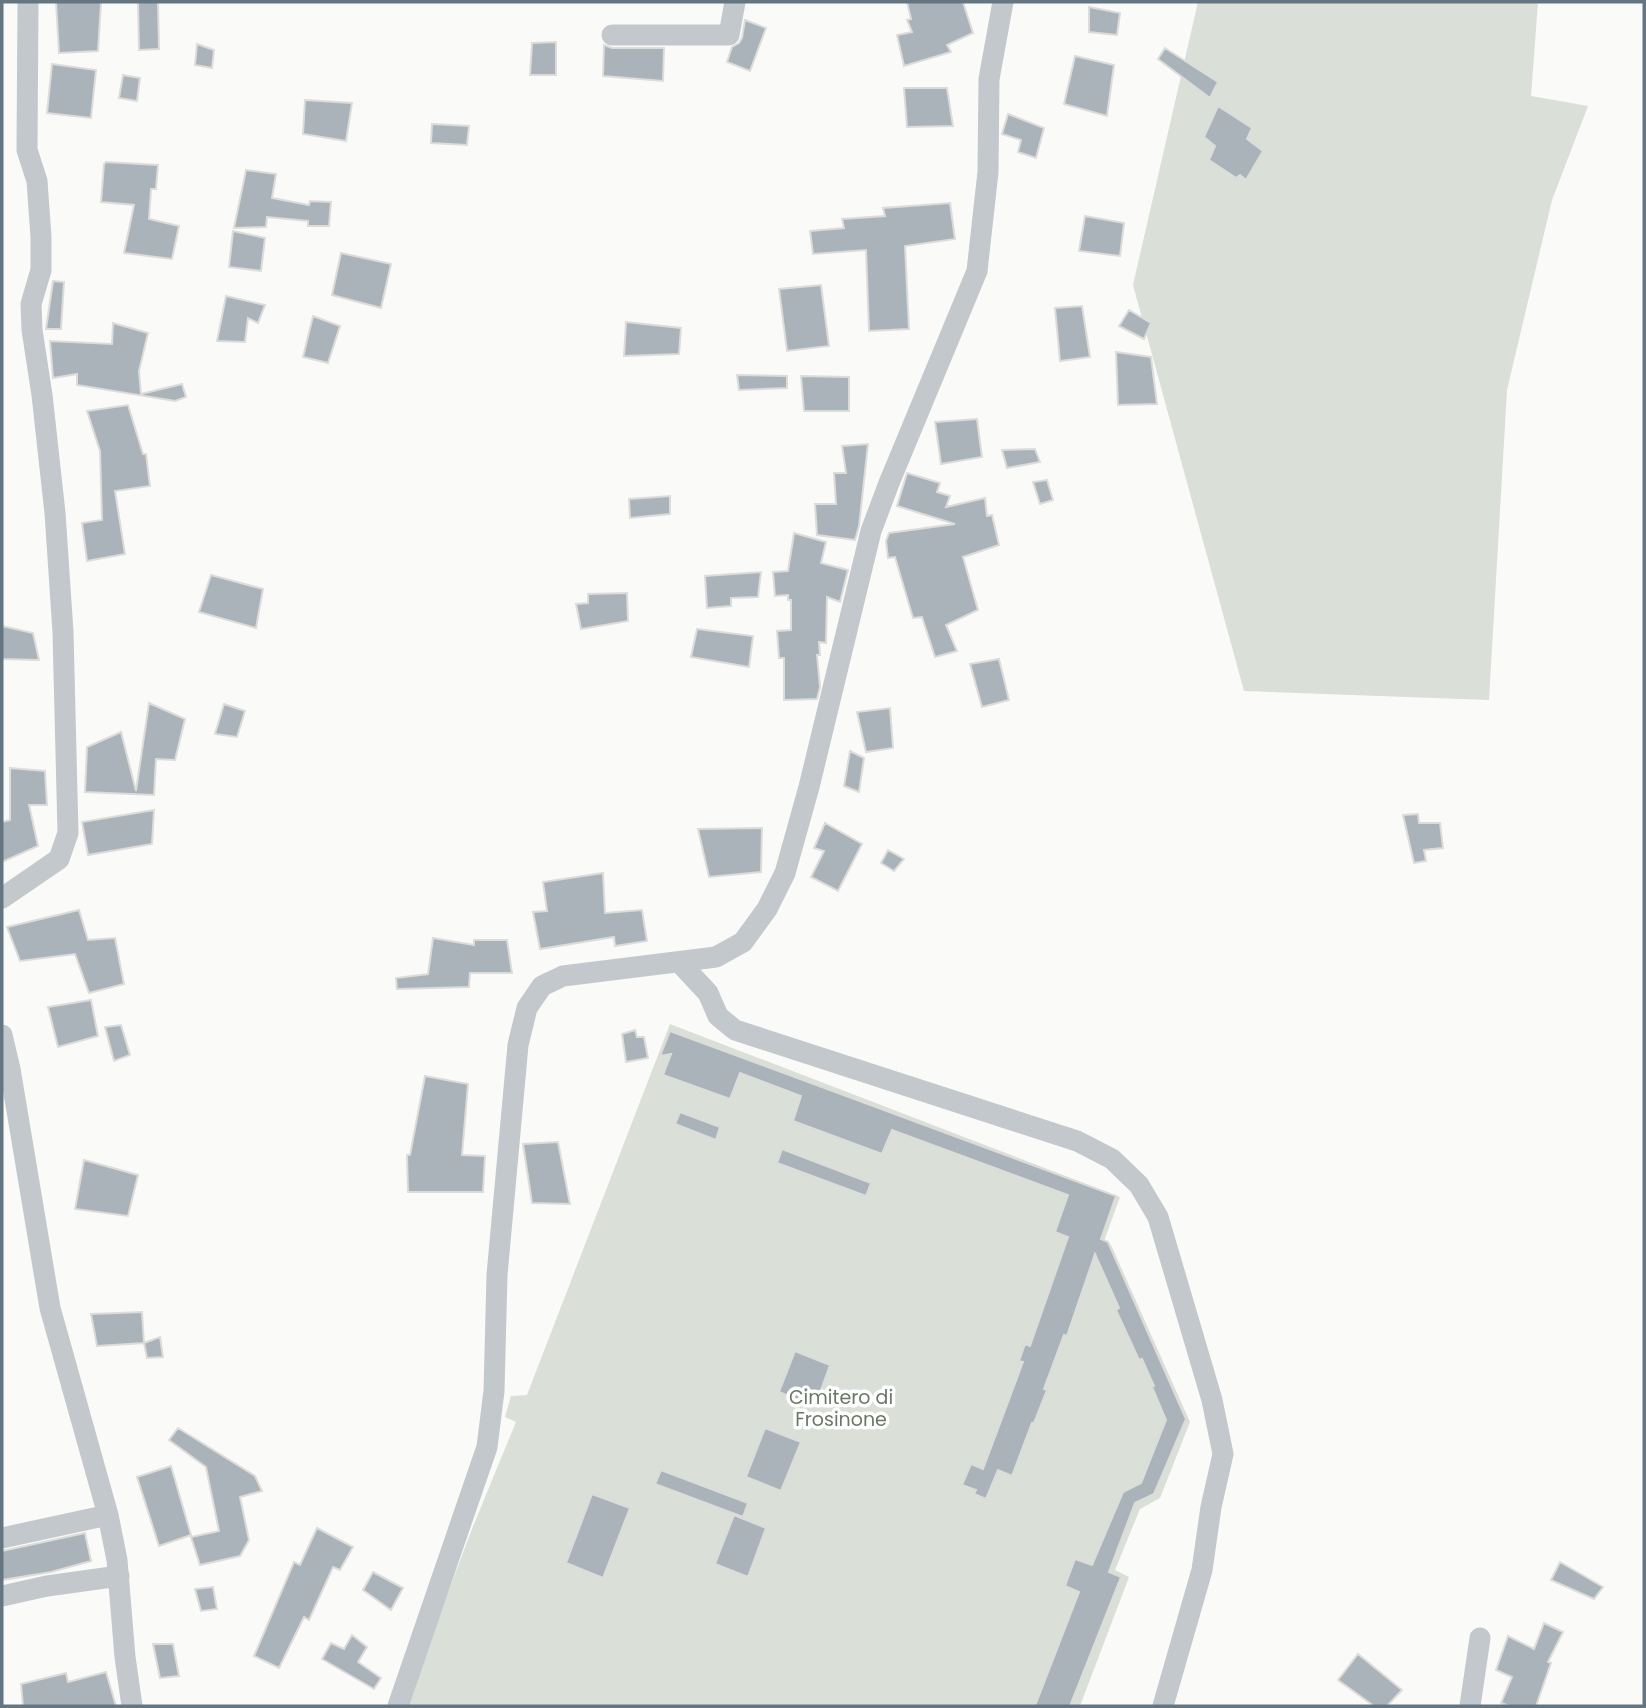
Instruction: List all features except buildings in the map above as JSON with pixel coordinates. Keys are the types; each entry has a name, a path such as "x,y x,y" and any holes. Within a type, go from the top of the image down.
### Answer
{"street":[{"path":"2,898 59,859 68,833 63,632 58,553 42,395 32,330 31,304 41,270 41,237 37,181 27,150 28,2"},
{"path":"612,35 729,35 735,2"},
{"path":"398,1706 487,1447 494,1391 497,1275 518,1045 527,1008 541,986 563,976 716,957 743,942 767,909 785,873 809,787 871,531 977,271 988,172 989,79 1003,2"},
{"path":"708,993 715,975 732,948"},
{"path":"680,963 708,993 718,1016 735,1030 1077,1141 1112,1159 1139,1185 1158,1217 1212,1400 1223,1454 1202,1570 1163,1706"},
{"path":"2,1035 50,1308 108,1515 119,1576 132,1706"},
{"path":"2,1538 108,1515"},
{"path":"2,1595 119,1576"},
{"path":"1470,1706 1480,1638"}],"green space":[{"path":"1198,2 1538,2 1531,96 1588,106 1552,200 1507,390 1489,700 1244,691 1133,285"},
{"name":"Cimitero di Frosinone","path":"670,1024 1120,1197 1104,1241 1111,1245 1190,1422 1160,1498 1140,1509 1115,1570 1129,1577 1080,1706 405,1706 516,1422 505,1417 511,1396 527,1395"}]}
